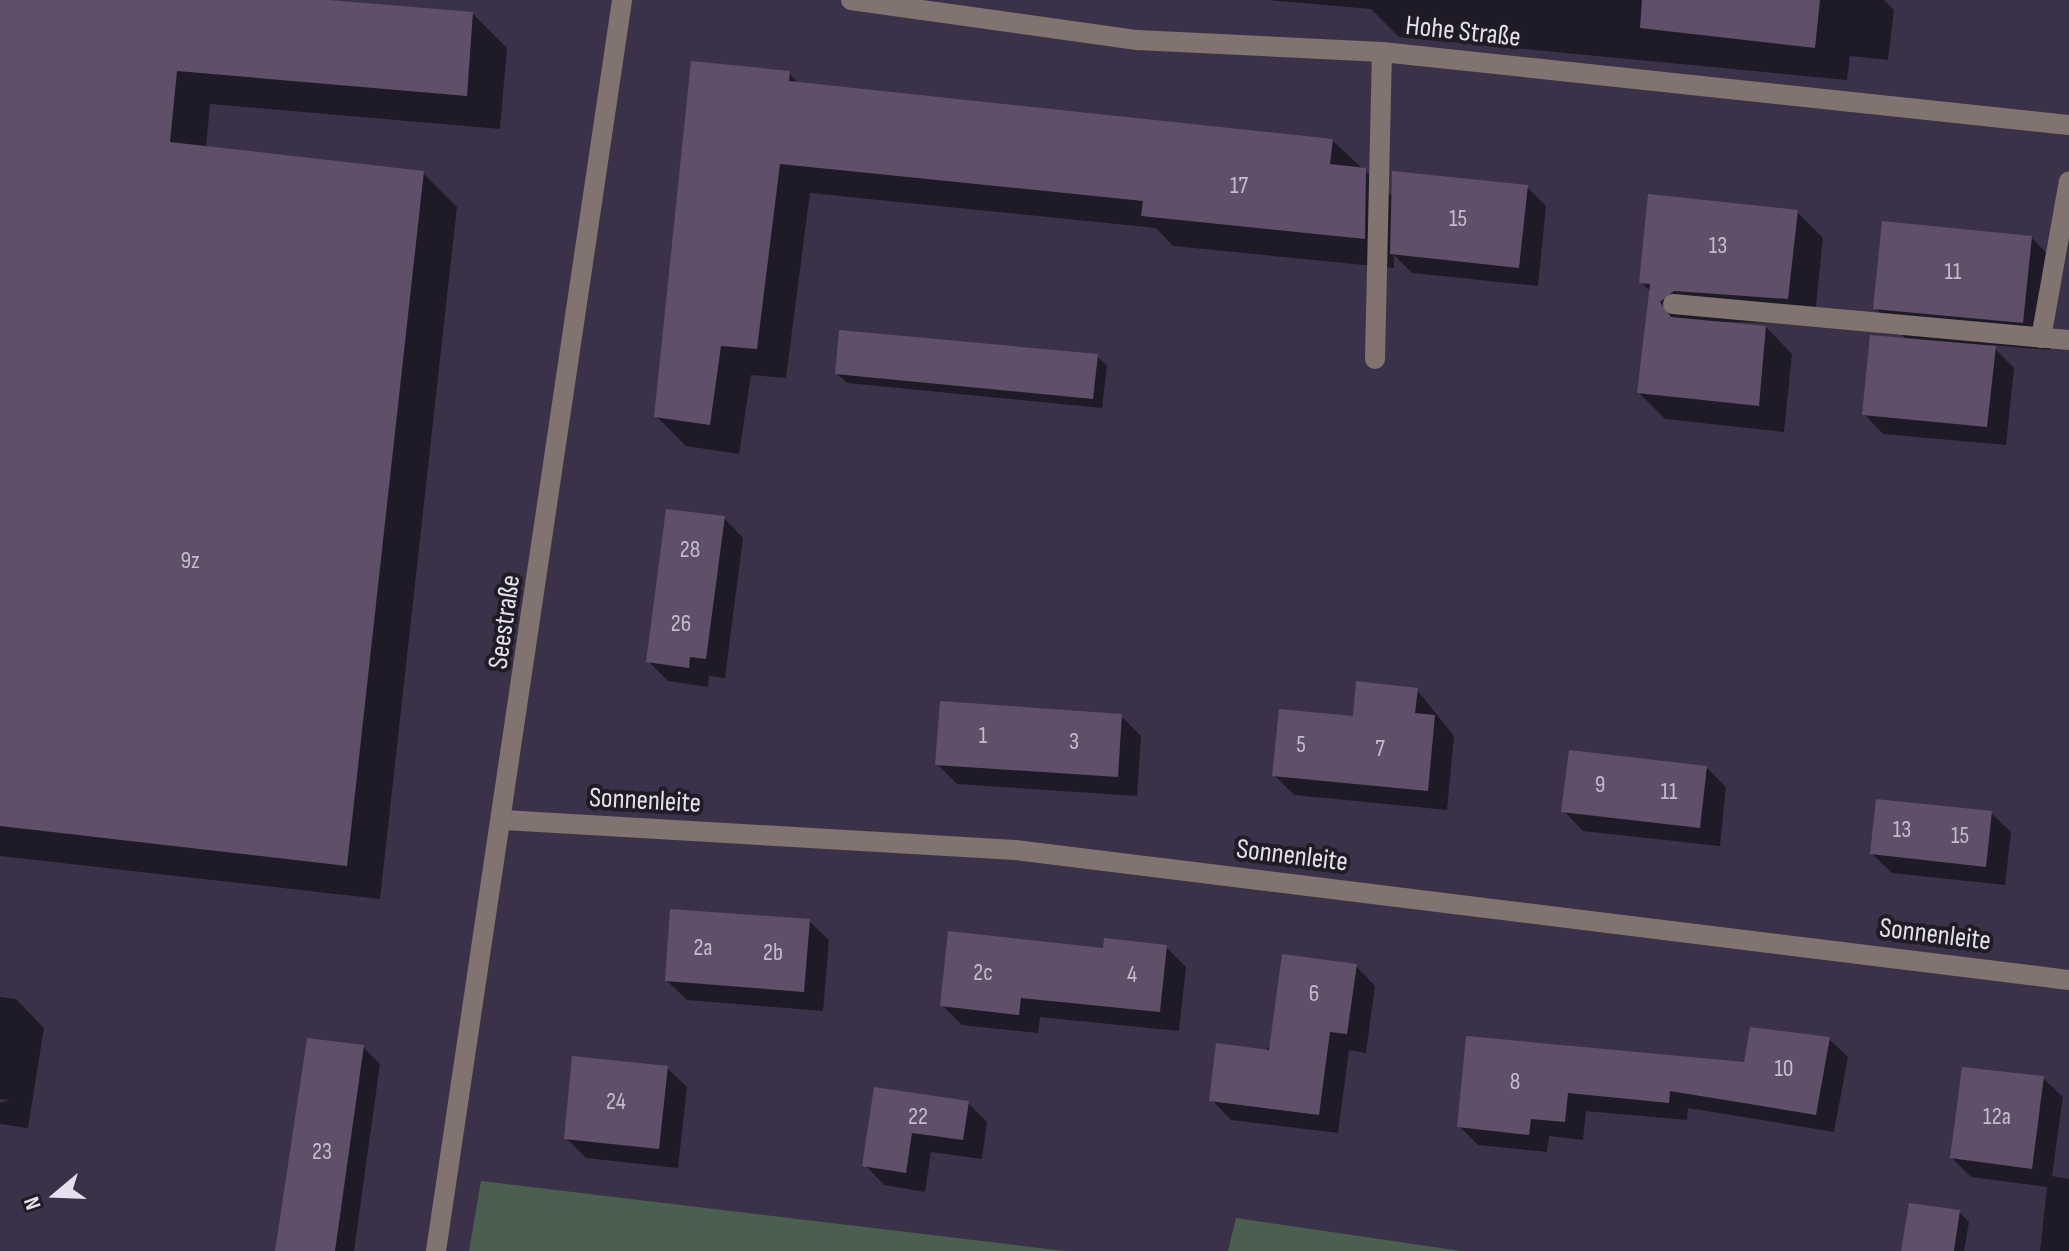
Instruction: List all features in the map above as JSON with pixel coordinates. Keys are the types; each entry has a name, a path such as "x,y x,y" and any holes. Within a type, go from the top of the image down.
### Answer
{"street":[{"name":"Seestraße","path":"436,1251 505,820 622,0"},
{"name":"Hohe Straße","path":"851,0 1137,40 1382,52 2069,125"},
{"path":"1375,359 1382,52"},
{"path":"2041,338 2069,181"},
{"path":"1673,304 2069,340"},
{"name":"Sonnenleite","path":"505,820 1015,850 2069,980"}],"green space":[{"path":"481,1181 1065,1251 469,1251"},
{"path":"1236,1218 1461,1251 1228,1251"}],"building":[{"path":"0,0 329,0 473,12 467,96 177,71 170,142 424,171 347,866 0,826"},
{"path":"1642,0 1820,0 1815,48 1640,28"},
{"path":"691,61 790,71 789,81 1333,139 1330,164 1366,168 1365,239 1141,216 1143,201 780,164 757,349 721,346 710,425 654,417"},
{"path":"1392,171 1528,185 1519,268 1390,254"},
{"path":"1648,194 1798,210 1788,299 1674,291 1660,302 1671,317 1766,326 1759,406 1637,393 1650,284 1639,283"},
{"path":"1882,221 2032,236 2023,323 1873,309"},
{"path":"839,330 1098,354 1093,399 835,374"},
{"path":"1870,335 1996,346 1987,427 1862,415"},
{"path":"666,509 725,516 706,659 690,657 689,668 646,662"},
{"path":"1356,681 1418,688 1415,713 1435,715 1428,791 1272,776 1279,709 1353,716"},
{"path":"940,701 1122,714 1118,777 935,765"},
{"path":"1569,750 1707,766 1700,828 1561,812"},
{"path":"1876,799 1992,811 1986,867 1870,854"},
{"path":"670,909 810,919 804,992 665,981"},
{"path":"948,931 1103,948 1104,938 1167,945 1160,1012 1021,998 1019,1015 940,1006"},
{"path":"1282,954 1357,964 1347,1034 1330,1032 1319,1115 1209,1101 1216,1043 1269,1050"},
{"path":"1750,1027 1830,1037 1816,1115 1670,1091 1669,1103 1568,1093 1565,1122 1531,1119 1529,1135 1457,1127 1466,1036 1744,1062"},
{"path":"307,1038 364,1045 335,1251 275,1251"},
{"path":"572,1056 668,1066 659,1149 564,1139"},
{"path":"1962,1067 2044,1076 2032,1169 1950,1158"},
{"path":"874,1087 969,1101 963,1140 912,1133 906,1173 862,1166"},
{"path":"1909,1203 1960,1210 1954,1251 1901,1251"}]}
